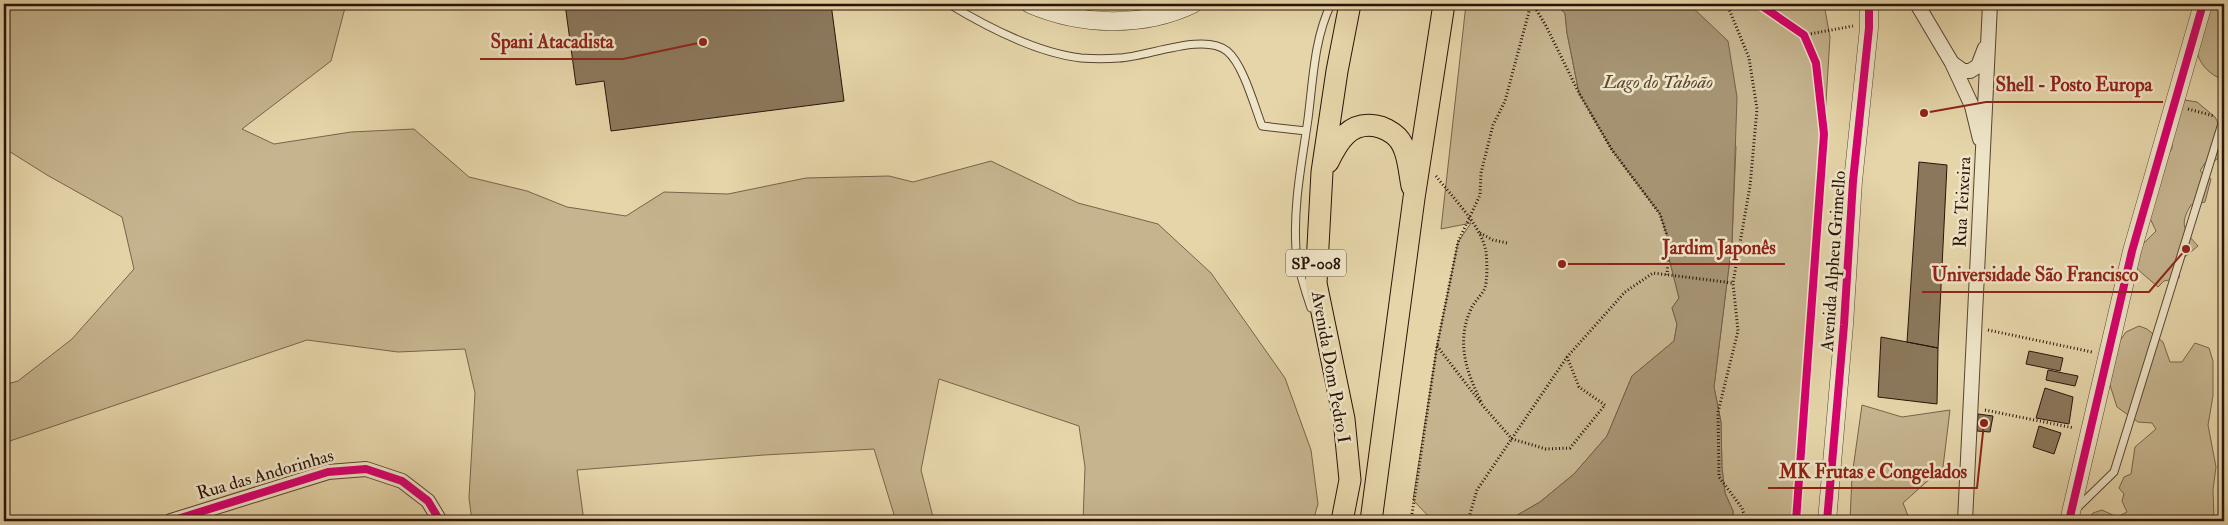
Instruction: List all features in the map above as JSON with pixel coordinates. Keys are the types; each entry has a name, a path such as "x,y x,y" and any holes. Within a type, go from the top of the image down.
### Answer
{"main road":[{"name":"Avenida Dom Pedro I","path":"1342,521 1350,480 1344,419 1316,283 1322,172 1337,71 1350,4"},
{"path":"1371,521 1414,198 1444,4"},
{"path":"1322,172 1338,142 1351,129 1366,124 1381,127 1397,138 1404,151 1414,198"}],"street":[{"path":"1030,4 1047,11 1090,20 1126,21 1175,13 1193,4"},
{"name":"Avenida Alpheu Grimello","path":"1826,521 1844,325 1854,181 1870,25 1869,4"},
{"path":"1870,25 1882,4"},
{"path":"1917,4 1952,64 1972,106 1984,152"},
{"name":"Rua Teixeira","path":"1965,521 1969,407 1984,152 1990,4"},
{"path":"2070,518 2132,252 2203,4"},
{"path":"1952,64 1963,71 1970,72 1978,66 1989,37"},
{"name":"Rua das Andorinhas","path":"171,521 328,472 366,469 402,481 428,501 440,521"}],"lane":[{"path":"949,4 979,22 1047,51 1082,58 1121,58 1196,44 1213,44 1226,50 1236,61 1262,126 1306,131"},
{"path":"1331,4 1325,15 1318,47 1295,210 1296,250 1302,282 1336,376"},
{"path":"2070,518 2114,472 2224,118"}],"path":[{"path":"1411,521 1437,346 1458,242 1480,195 1481,173 1493,125 1505,101 1532,4"},
{"path":"1532,4 1546,26 1579,93 1612,150 1660,214 1669,242 1667,275"},
{"path":"1727,4 1749,58 1757,109 1750,186 1733,283 1738,331 1718,412 1719,477 1742,508 1746,521"},
{"path":"1797,30 1806,38 1849,26 1870,25"},
{"path":"2174,106 2224,118"},
{"path":"1421,156 1480,233 1486,252 1485,288 1471,309 1464,333 1464,352 1469,377 1484,407"},
{"path":"1480,233 1493,240 1507,243"},
{"path":"1468,521 1477,490 1567,357 1625,292 1652,273 1733,283"},
{"path":"1974,327 2108,355"},
{"path":"1437,346 1484,407 1512,439 1546,449 1570,448 1605,406 1578,387 1567,357"},
{"path":"1969,407 2090,432"}],"shaded area":[{"path":"4,4 346,4 331,61 242,129 274,144 351,132 414,129 469,177 527,191 567,207 626,216 664,192 728,194 806,178 889,176 913,182 991,161 1078,203 1158,224 1211,273 1285,378 1311,450 1318,504 1313,521 1083,521 1085,467 1079,426 939,379 921,470 934,521 896,521 874,449 764,455 577,470 584,521 472,521 469,498 475,393 465,349 398,352 307,340 4,443 4,385 18,381 72,339 134,269 122,217 47,175 4,148 4,95 6,91 4,87"},
{"path":"1466,4 1555,4 1565,13 1579,93 1612,150 1660,214 1669,242 1668,254 1679,298 1672,308 1677,324 1674,341 1632,376 1607,436 1574,474 1540,502 1507,521 1433,521 1413,500 1437,346 1458,242 1471,223 1441,229"},
{"path":"1689,4 1824,4 1830,37 1800,521 1733,521 1733,511 1725,493 1722,468 1721,422 1714,387 1732,242 1736,147 1694,10"},
{"path":"2210,4 2224,4 2224,80 2207,70 2197,52"},
{"path":"2185,100 2197,102 2215,117 2224,134 2224,154 2216,160 2205,163 2200,171 2211,179 2205,202 2191,205 2185,217 2186,231 2198,246 2180,261 2179,278 2164,281 2158,287 2136,268 2139,248 2156,231 2148,214 2160,178 2164,172 2166,159 2172,148 2172,117"},
{"path":"2139,326 2147,329 2163,342 2170,362 2182,362 2195,343 2209,348 2213,361 2213,396 2208,425 2216,467 2213,490 2214,521 2086,521 2093,513 2102,510 2117,517 2127,512 2122,501 2124,494 2119,488 2124,477 2131,474 2135,447 2156,429 2152,423 2138,422 2117,407 2108,379 2116,346 2126,332"},
{"path":"1862,405 1902,417 1950,410 1943,467 1903,503 1910,521 1850,521 1852,476"}],"water":[{"name":"Lago do Taboão","path":"1555,4 1689,4 1728,41 1737,97 1732,242 1714,387 1721,422 1722,468 1725,493 1733,511 1733,521 1507,521 1540,502 1574,474 1607,436 1632,376 1674,341 1677,324 1672,308 1679,298 1668,254 1669,241 1660,214 1612,150 1579,93 1565,13"}],"building":[{"path":"565,4 831,4 844,101 611,131 604,81 576,85"},
{"path":"1919,162 1947,165 1938,348 1907,342"},
{"path":"1881,337 1938,348 1937,404 1878,397"},
{"path":"2029,351 2063,358 2060,371 2026,364"},
{"path":"2048,370 2078,376 2075,386 2046,380"},
{"path":"2224,376 2224,421 2222,421"},
{"path":"2045,388 2073,397 2069,424 2036,418"},
{"path":"1978,414 1993,416 1990,432 1977,431"},
{"path":"2039,426 2061,433 2054,454 2033,447"},
{"path":"2219,483 2224,483 2224,521 2219,521"}],"cycle path":[{"path":"1759,4 1804,35 1816,63 1824,134 1796,521"},
{"path":"1827,521 1844,325 1853,181 1869,28 1869,4"},
{"path":"2069,521 2132,251 2203,4"},
{"path":"171,521 328,472 366,469 402,481 428,501 440,521"}],"place":[{"name":"Spani Atacadista","path":"703,42"},
{"name":"Shell - Posto Europa","path":"1924,113"},
{"name":"Universidade São Francisco","path":"2186,249"},
{"name":"Jardim Japonês","path":"1562,264"},
{"name":"MK Frutas e Congelados","path":"1984,423"}]}
